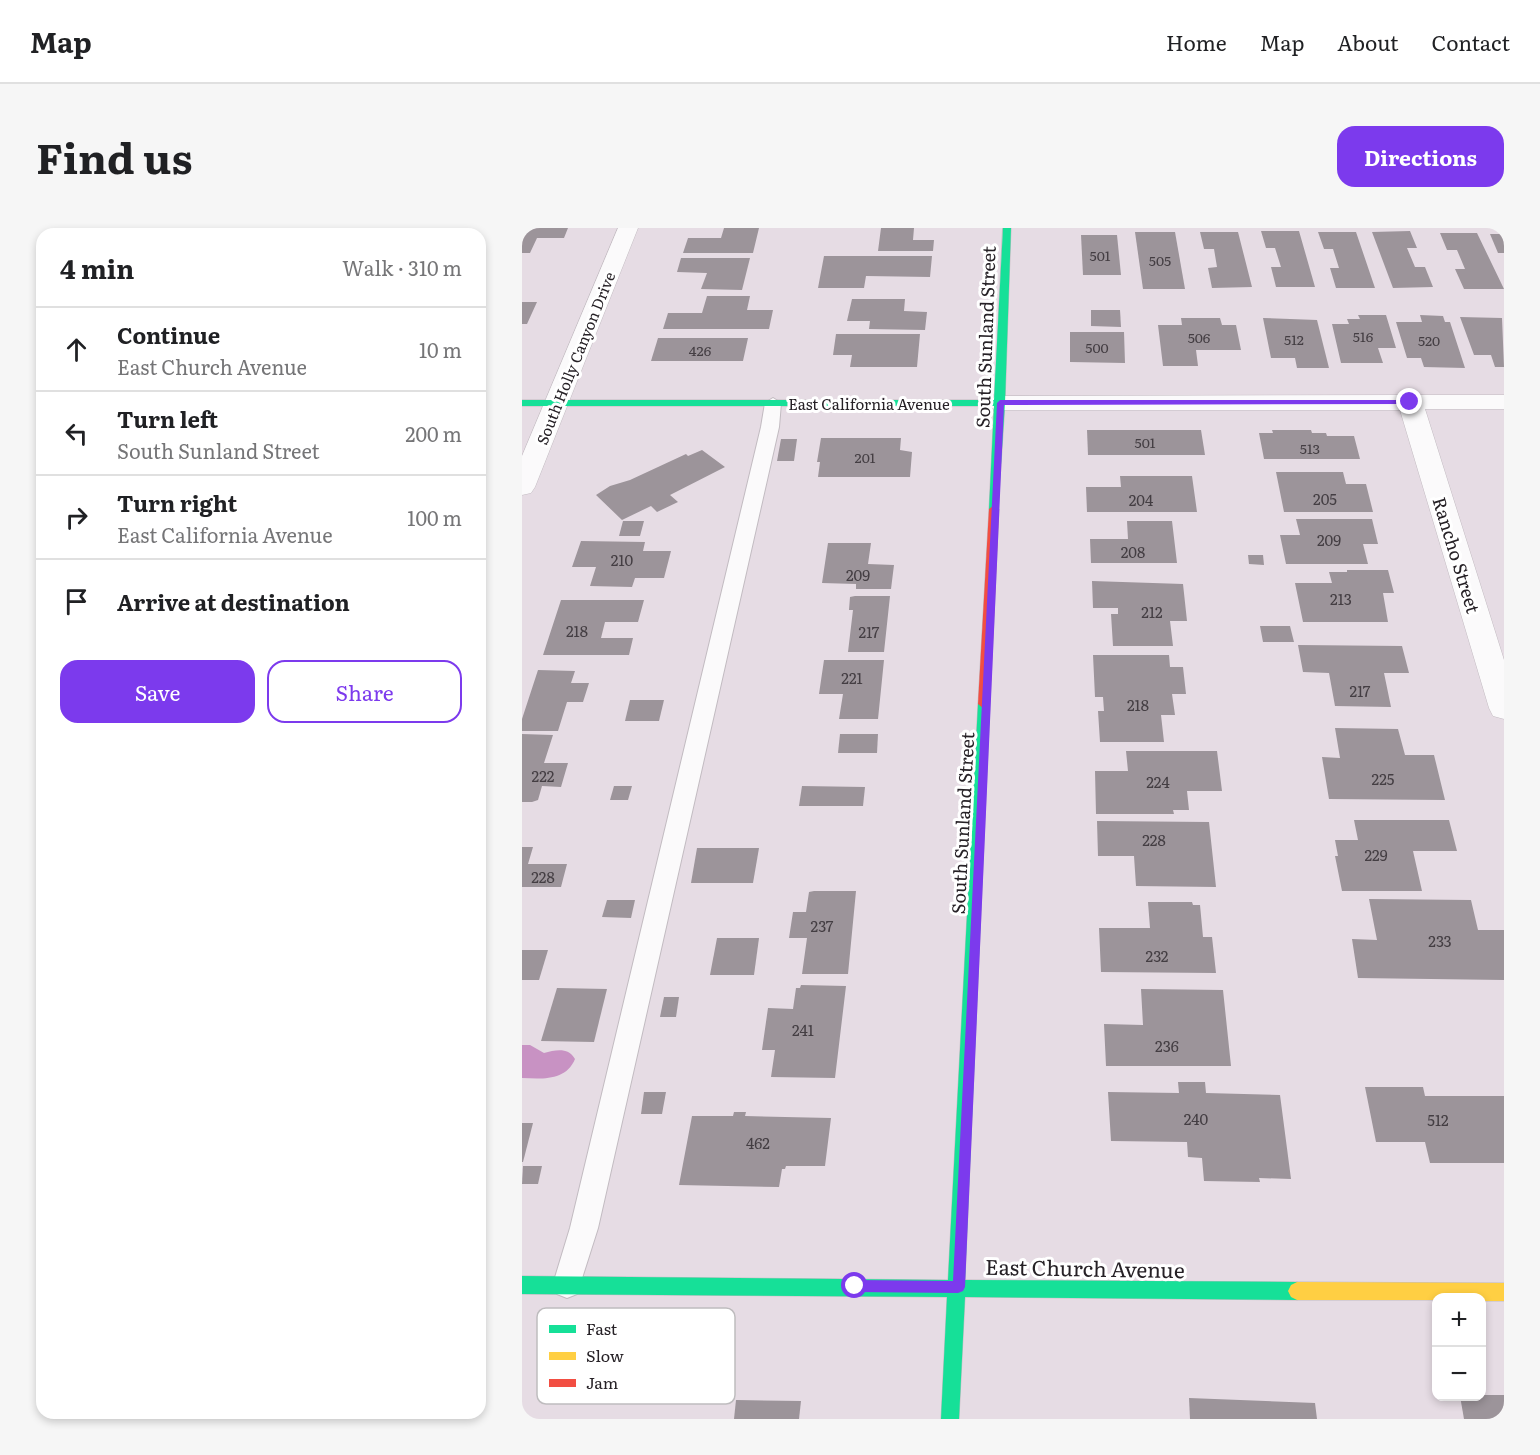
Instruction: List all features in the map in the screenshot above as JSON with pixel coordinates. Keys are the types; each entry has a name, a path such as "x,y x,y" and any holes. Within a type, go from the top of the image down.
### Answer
{"street":[{"name":"South Holly Canyon Drive","path":"522,487 628,228"},
{"name":"South Sunland Street","path":"950,1419 1007,228"},
{"name":"Rancho Street","path":"1410,402 1504,708"},
{"name":"East California Avenue","path":"522,403 1504,402"},
{"name":"East Church Avenue","path":"522,1285 1504,1292"}],"lane":[{"path":"567,1284 584,1228 770,427 773,403"}],"shaded area":[{"path":"522,1045 530,1045 544,1053 565,1051 575,1059 571,1066 560,1075 545,1078 522,1078"}],"building":[{"path":"522,228 568,228 564,238 537,238 530,253 522,253"},
{"path":"724,228 759,228 753,253 683,253 688,238 721,238"},
{"path":"881,228 914,228 913,240 934,240 933,251 878,251"},
{"path":"1261,231 1299,231 1315,287 1276,287 1271,267 1281,267 1275,248 1266,248"},
{"path":"1410,231 1417,248 1407,248 1415,267 1425,267 1433,287 1393,288 1372,232"},
{"path":"1135,232 1175,232 1185,289 1143,289"},
{"path":"1200,232 1238,232 1252,287 1212,288 1208,268 1217,267 1214,249 1204,249"},
{"path":"1318,232 1356,232 1375,288 1336,288 1330,268 1339,268 1333,249 1324,249"},
{"path":"1440,233 1477,233 1504,289 1464,289 1455,269 1465,269 1457,250 1447,250"},
{"path":"1490,234 1504,234 1504,253 1498,253"},
{"path":"1081,235 1117,235 1121,275 1083,275"},
{"path":"824,256 932,256 930,277 866,276 864,288 818,288"},
{"path":"681,258 750,258 742,290 701,289 707,273 677,272"},
{"path":"707,296 750,296 747,310 773,310 769,329 663,329 668,313 702,313"},
{"path":"852,299 905,299 904,311 927,312 925,330 869,329 870,321 847,321"},
{"path":"522,302 537,302 527,324 522,324"},
{"path":"1091,310 1120,310 1121,327 1091,326"},
{"path":"1358,315 1386,315 1396,348 1378,348 1383,363 1341,363 1332,324 1349,324 1347,319 1360,319"},
{"path":"1420,315 1443,316 1445,322 1450,322 1465,368 1424,367 1421,358 1407,358 1396,322 1422,322"},
{"path":"1460,317 1502,318 1504,367 1495,367 1491,355 1474,355"},
{"path":"1181,318 1220,318 1222,325 1236,325 1241,350 1196,350 1198,366 1163,366 1158,325 1182,325"},
{"path":"1263,318 1317,320 1329,368 1297,368 1295,358 1271,358"},
{"path":"1070,332 1124,332 1125,363 1070,362"},
{"path":"836,334 920,334 917,367 850,367 852,355 833,355"},
{"path":"658,338 748,338 743,361 651,361"},
{"path":"1087,430 1201,430 1205,455 1088,455"},
{"path":"1272,430 1311,430 1312,433 1326,433 1327,436 1354,436 1360,459 1264,459 1259,433 1273,433"},
{"path":"821,438 901,438 900,450 912,452 910,477 818,477 820,462 817,462"},
{"path":"781,439 797,439 794,461 777,461"},
{"path":"702,450 725,467 670,495 678,502 657,512 651,506 622,520 596,495 610,486 630,480 686,454 688,456"},
{"path":"1276,472 1343,472 1346,484 1366,484 1373,512 1284,512"},
{"path":"1120,476 1192,476 1197,512 1087,512 1086,487 1121,487"},
{"path":"1296,519 1372,519 1378,544 1363,544 1368,564 1286,564 1280,535 1300,535"},
{"path":"623,521 644,521 640,536 619,536"},
{"path":"1127,521 1172,521 1177,563 1091,563 1090,539 1128,539"},
{"path":"581,541 645,542 643,551 671,551 664,578 635,578 632,587 590,586 596,567 572,567"},
{"path":"828,543 871,543 868,564 894,565 891,589 856,589 856,584 822,583"},
{"path":"1248,555 1263,555 1264,565 1249,564"},
{"path":"1347,570 1388,570 1394,593 1383,593 1388,622 1303,622 1295,583 1332,583 1329,572 1347,572"},
{"path":"1092,581 1183,584 1187,621 1170,621 1173,646 1113,646 1111,614 1118,614 1118,608 1093,608"},
{"path":"890,596 884,652 848,652 853,610 849,610 850,597"},
{"path":"561,600 644,600 638,622 605,622 601,638 633,638 629,655 543,655"},
{"path":"1260,626 1290,626 1294,642 1263,642"},
{"path":"1298,645 1402,646 1409,673 1384,673 1391,707 1335,706 1329,673 1303,672"},
{"path":"1093,655 1169,655 1170,667 1183,667 1186,694 1172,694 1175,715 1161,715 1164,742 1100,742 1098,711 1104,711 1103,697 1095,697"},
{"path":"824,660 884,660 878,719 839,719 843,694 819,694"},
{"path":"538,670 575,671 571,683 589,683 583,702 567,702 558,731 522,731 522,719"},
{"path":"630,700 664,700 659,721 625,721"},
{"path":"1335,728 1398,729 1405,755 1434,755 1445,800 1329,799 1322,757 1340,758"},
{"path":"522,734 553,735 544,763 568,763 561,787 542,786 538,800 532,802 522,802"},
{"path":"840,734 878,734 877,753 838,753"},
{"path":"1126,751 1217,751 1222,791 1187,791 1189,810 1173,810 1174,814 1096,814 1095,771 1128,771"},
{"path":"614,786 632,786 628,800 610,800"},
{"path":"802,786 865,787 863,806 799,806"},
{"path":"1354,820 1449,820 1457,851 1413,851 1422,891 1342,891 1335,856 1338,856 1335,840 1358,840"},
{"path":"1097,821 1209,822 1216,887 1136,886 1134,856 1098,856"},
{"path":"522,847 533,847 528,864 567,864 561,887 522,887"},
{"path":"697,848 759,848 753,883 691,883"},
{"path":"856,891 848,974 802,974 807,938 789,938 793,912 806,912 809,892"},
{"path":"1369,899 1471,900 1478,930 1504,930 1504,980 1358,978 1352,939 1377,940"},
{"path":"607,900 635,900 631,918 602,917"},
{"path":"1148,902 1192,902 1193,905 1200,905 1203,937 1212,937 1216,973 1101,972 1099,928 1150,928"},
{"path":"717,938 759,938 754,975 710,975"},
{"path":"522,950 548,950 539,980 522,980"},
{"path":"801,985 846,986 835,1078 771,1077 775,1050 762,1050 768,1008 793,1009 796,988 800,988"},
{"path":"557,988 607,989 594,1042 541,1041"},
{"path":"1141,989 1223,990 1231,1066 1106,1066 1104,1024 1143,1025"},
{"path":"664,997 679,997 676,1017 660,1017"},
{"path":"1178,1082 1205,1082 1206,1093 1280,1095 1291,1179 1259,1178 1260,1182 1204,1181 1202,1158 1188,1157 1187,1142 1111,1141 1108,1092 1179,1093"},
{"path":"1365,1087 1423,1087 1425,1096 1504,1096 1504,1163 1430,1163 1425,1142 1376,1142"},
{"path":"644,1092 666,1092 662,1114 641,1114"},
{"path":"734,1112 746,1112 745,1116 831,1118 825,1166 786,1166 782,1169 779,1187 679,1185 692,1116 733,1116"},
{"path":"522,1123 533,1123 523,1162 522,1162"},
{"path":"523,1166 542,1166 538,1184 522,1184"},
{"path":"1486,1395 1504,1395 1504,1419 1464,1419 1461,1401 1486,1401"},
{"path":"1189,1398 1315,1403 1317,1419 1190,1419"},
{"path":"736,1400 801,1401 799,1419 734,1419"}],"traffic: fast":[{"path":"994,509 1007,228"},
{"path":"522,403 1000,403"},
{"path":"950,1419 984,704"},
{"path":"522,1285 1297,1291"}],"traffic: slow":[{"path":"1297,1291 1504,1292"}],"traffic: jam":[{"path":"984,704 994,509"}],"route":[{"path":"855,1286 958,1287 1000,403 1410,402"}]}
